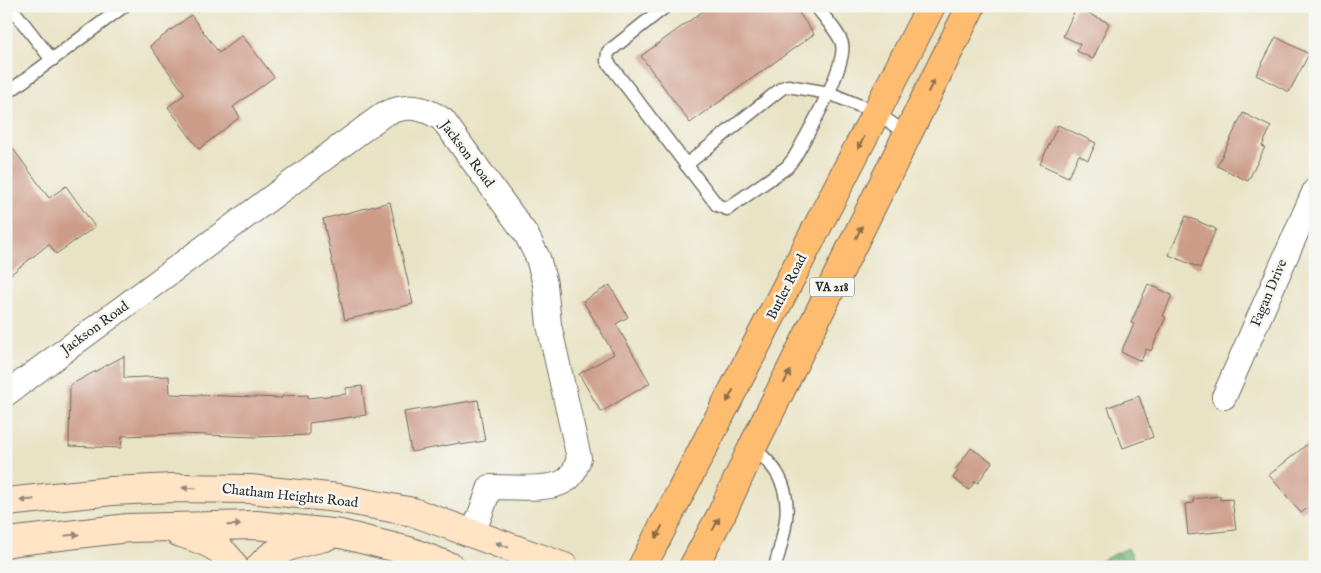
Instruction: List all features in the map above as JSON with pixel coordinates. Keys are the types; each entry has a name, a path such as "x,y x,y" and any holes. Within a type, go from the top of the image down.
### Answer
{"main road":[{"name":"Butler Road","path":"642,567 931,6"},
{"name":"VA 218","path":"694,567 971,6"},
{"name":"Chatham Heights Road","path":"6,502 173,488 250,489 338,498 412,512 564,567"},
{"path":"6,543 128,528 256,525 341,534 409,551 451,567"},
{"path":"164,527 204,541 217,548 227,556 234,567"},
{"path":"260,567 272,555 292,546 341,534"}],"street":[{"name":"Jackson Road","path":"6,394 384,114 396,109 413,107 431,112 443,120 526,234 538,258 545,284 549,325 579,458 574,472 566,481 553,486 490,487 473,534"},
{"name":"Fagan Drive","path":"1224,397 1315,190"}],"lane":[{"path":"10,6 52,60"},
{"path":"6,94 124,6"},
{"path":"666,6 608,52 607,61 717,205 727,210 786,167 794,158 829,93 842,55 842,42 816,6"},
{"path":"686,165 782,88 788,86 829,93 877,113 908,135"},
{"path":"753,446 778,474 785,492 786,522 775,567"}],"green space":[{"path":"1128,548 1138,567 1087,567"}],"building":[{"path":"710,6 794,6 814,34 690,123 641,56"},
{"path":"1076,8 1109,23 1093,59 1077,51 1080,44 1063,36"},
{"path":"191,15 219,53 242,35 274,77 233,107 240,117 199,149 168,107 185,94 150,46"},
{"path":"1276,37 1309,54 1289,92 1256,75"},
{"path":"1243,113 1271,127 1262,146 1265,147 1248,181 1217,166"},
{"path":"1058,125 1096,143 1088,160 1079,155 1068,177 1040,164"},
{"path":"6,139 49,198 66,186 95,227 56,254 49,244 6,278"},
{"path":"390,202 413,304 345,320 323,219"},
{"path":"1186,216 1216,229 1200,268 1169,255"},
{"path":"1148,284 1172,295 1163,316 1166,317 1151,351 1146,349 1141,361 1121,352 1134,324 1131,323"},
{"path":"610,285 628,317 616,324 650,383 601,412 579,374 614,354 583,301"},
{"path":"124,356 124,378 169,376 170,394 282,398 282,396 308,395 308,398 346,394 346,388 362,386 366,415 309,423 309,435 255,437 181,434 122,436 121,448 69,446 70,385"},
{"path":"1139,396 1153,437 1123,448 1108,407"},
{"path":"478,400 485,441 460,445 460,443 411,452 404,412"},
{"path":"1315,438 1315,502 1301,513 1269,475"},
{"path":"971,448 992,462 978,483 975,481 969,490 953,478 958,471 956,469"},
{"path":"1220,496 1220,500 1232,499 1236,530 1188,535 1185,504 1194,503 1193,499"}]}
